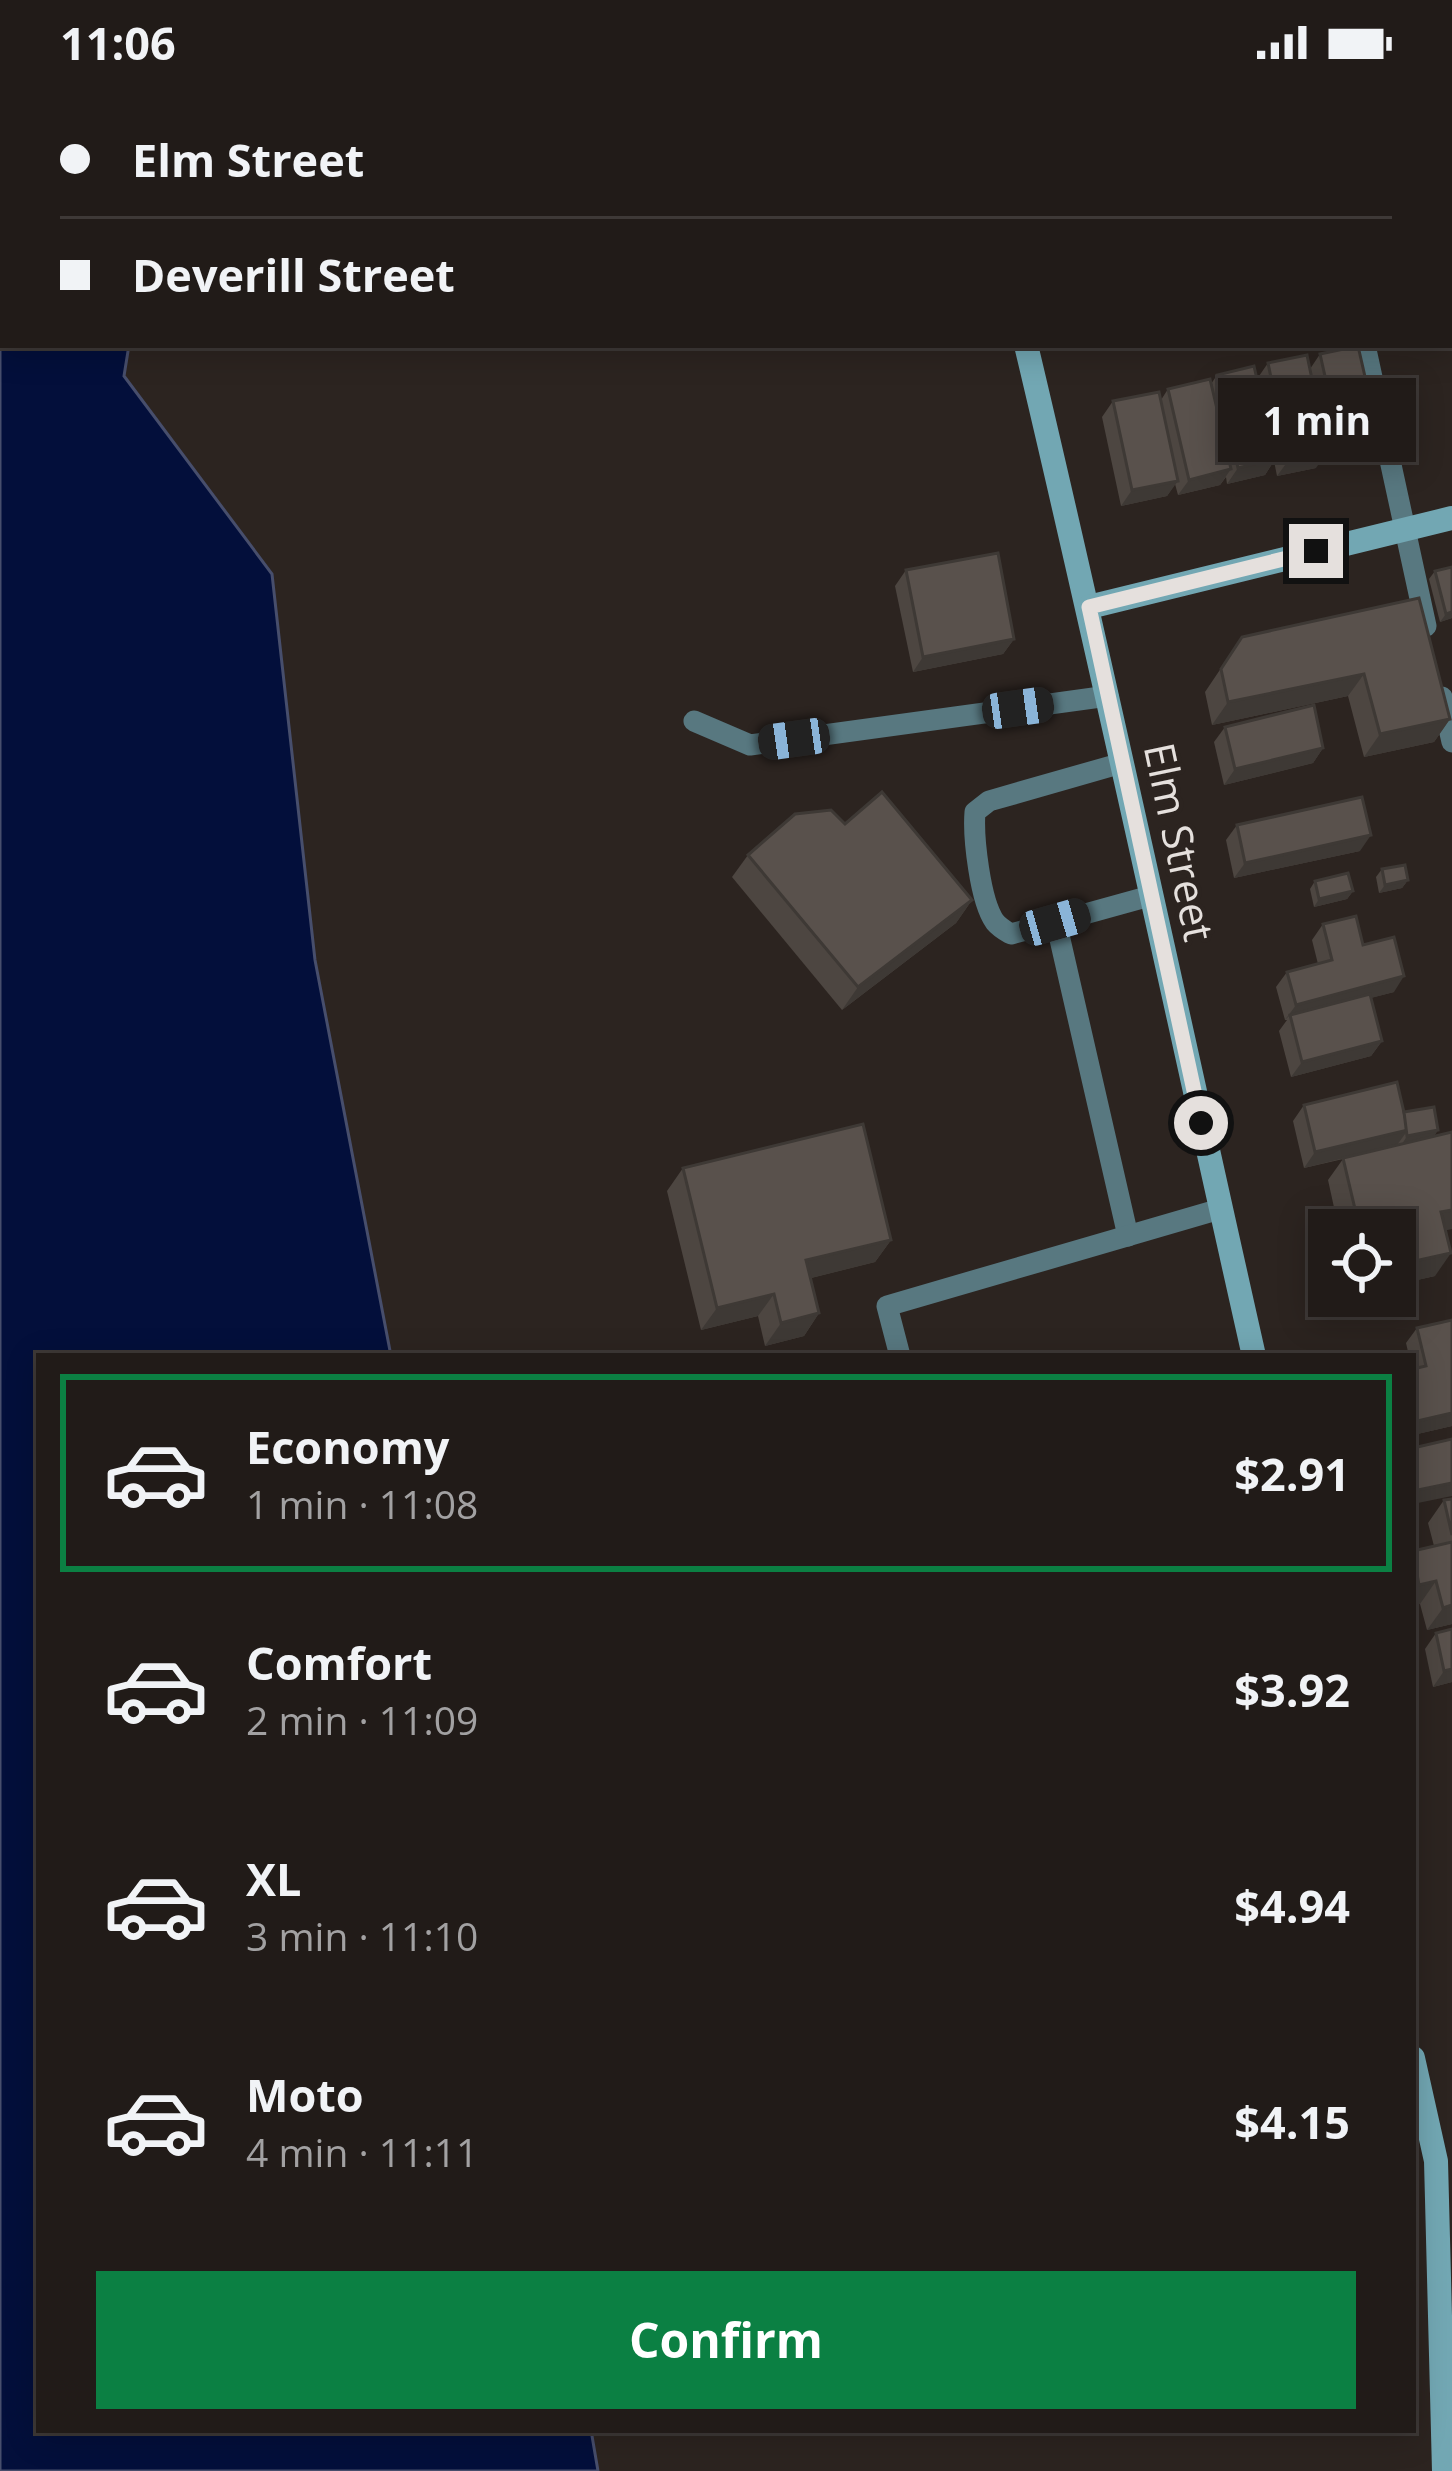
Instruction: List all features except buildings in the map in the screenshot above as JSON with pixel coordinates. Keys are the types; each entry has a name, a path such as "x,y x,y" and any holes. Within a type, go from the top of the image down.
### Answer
{"main road":[{"name":"Elm Street","path":"1027,348 1089,607 1253,1353"},
{"path":"1089,607 1452,518"},
{"path":"1416,2086 1436,2161 1444,2471"}],"lane":[{"path":"1366,348 1428,638"},
{"path":"1438,680 1452,742"},
{"path":"694,721 749,745 1108,696"},
{"path":"1122,763 989,801 975,812 987,905 997,926 1011,934 1150,896"},
{"path":"1055,922 1128,1236"},
{"path":"899,1353 887,1306 1220,1209"}],"shaded area":[{"path":"0,348 129,348 124,376 272,574 315,960 390,1353 36,1353 36,2433 592,2433 598,2471 0,2471"}],"route":[{"path":"1201,1123 1089,607 1316,551"}]}
